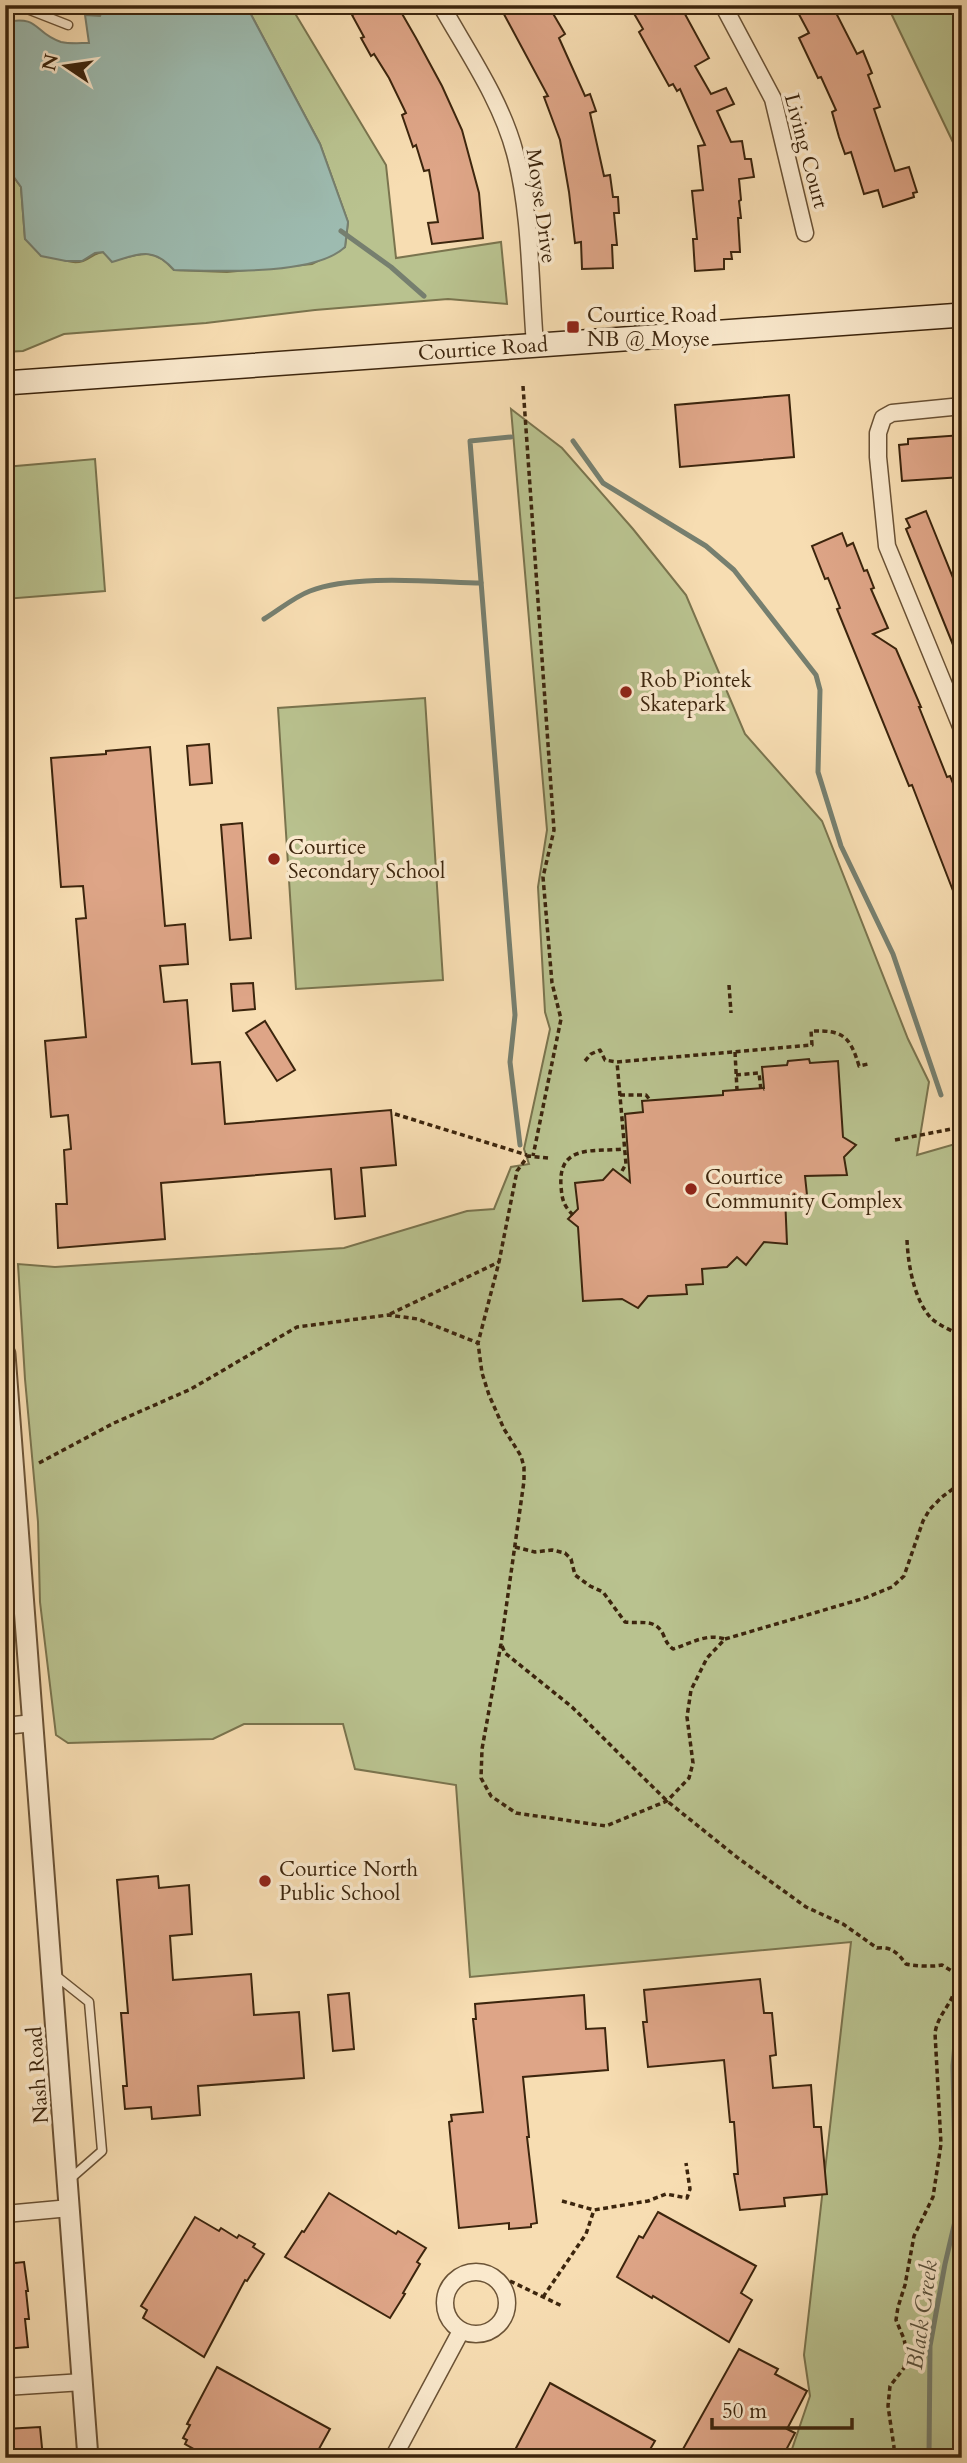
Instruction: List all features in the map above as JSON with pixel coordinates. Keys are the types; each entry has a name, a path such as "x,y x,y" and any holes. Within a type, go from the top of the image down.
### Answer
{"main road":[{"name":"Courtice Road","path":"5,383 962,315"}],"street":[{"name":"Moyse Drive","path":"441,5 497,102 515,154 524,208 534,345"},
{"name":"Living Court","path":"723,5 773,99 805,233"},
{"path":"962,406 891,413 883,418 878,433 887,546 962,729"},
{"name":"Nash Road","path":"5,1354 88,2458"},
{"path":"5,1726 33,1723"},
{"path":"5,2214 70,2207"},
{"path":"393,2458 461,2331"},
{"path":"5,2387 83,2382"}],"lane":[{"path":"5,6 22,7 68,24"},
{"path":"53,1974 89,2002 102,2151 68,2181"}],"path":[{"path":"523,386 554,830 543,877 552,983 561,1019 530,1156 517,1171 499,1262 478,1343 482,1373 489,1395 504,1429 521,1456 524,1467 501,1644 482,1749 481,1778 491,1796 516,1813 606,1826 667,1801 689,1778 693,1763 687,1717 691,1690 707,1658 725,1639 865,1598 892,1587 904,1576 923,1521 930,1510 942,1496 962,1482"},
{"path":"729,985 731,1013"},
{"path":"585,1061 600,1050 605,1060 617,1062 812,1045 811,1031 827,1031 839,1033 846,1038 853,1048 859,1066 868,1064"},
{"path":"734,1052 737,1090"},
{"path":"617,1062 626,1164 622,1171"},
{"path":"736,1075 759,1073 761,1090 764,1090"},
{"path":"620,1095 641,1094 650,1100"},
{"path":"395,1114 530,1156 548,1158"},
{"path":"895,1140 962,1126"},
{"path":"573,1215 562,1201 560,1173 563,1163 577,1153 624,1149"},
{"path":"907,1240 911,1275 925,1309 933,1320 962,1336"},
{"path":"388,1315 499,1262"},
{"path":"39,1462 114,1423 191,1389 297,1327 388,1315 418,1319 478,1343"},
{"path":"514,1547 535,1552 552,1550 565,1553 575,1575 603,1592 625,1622 653,1623 660,1628 667,1644 673,1649 702,1637 716,1636 725,1639"},
{"path":"501,1644 505,1653 572,1707 667,1801 738,1858 806,1906 842,1924 877,1948 886,1947 899,1953 906,1965 942,1965 955,1973 953,1998 937,2024 935,2033 941,2144 933,2197 914,2236 896,2320 907,2354 904,2368 890,2386 888,2406 893,2458"},
{"path":"562,2201 594,2210 648,2201 666,2194 687,2197 690,2189 686,2163"},
{"path":"543,2297 586,2234 594,2210"},
{"path":"510,2281 562,2306"}],"green space":[{"path":"246,5 290,5 386,165 396,258 501,242 507,304 448,299 64,334 23,351 5,352 5,136 11,173 21,187 25,239 61,259 83,261 103,252 112,261 146,254 159,257 174,270 227,272 312,264 345,247 348,222 320,144"},
{"path":"888,5 962,5 962,161 890,11"},
{"path":"511,409 562,448 686,595 745,734 822,821 908,1039 929,1082 917,1155 962,1142 962,2458 789,2458 810,2396 804,2355 851,1942 470,1977 456,1785 355,1769 343,1724 244,1724 213,1739 68,1743 56,1735 40,1602 38,1522 18,1264 55,1267 344,1248 467,1211 494,1209 511,1167 529,1164 524,1149 550,1029 545,1012 538,887 547,830"},
{"path":"95,459 105,591 5,599 5,467"},
{"path":"425,698 443,980 296,989 278,708"}],"water":[{"path":"105,5 246,5 320,144 348,222 345,247 312,263 239,271 174,270 159,258 145,254 112,262 103,252 95,253 82,261 41,256 25,239 21,187 11,173 5,136 5,22 17,20 31,23 61,42 89,43 85,15 100,16"}],"building":[{"path":"352,5 397,5 416,38 462,130 479,193 483,238 432,244 428,223 438,222 429,170 424,171 416,145 413,147 402,115 406,113 389,78 374,54 371,56 361,38 364,37 352,15 356,13"},
{"path":"499,5 548,5 565,34 559,38 585,96 590,94 596,111 590,113 604,176 610,175 613,197 618,197 619,213 614,213 617,245 612,245 613,268 582,269 581,242 575,243 560,140 544,97 548,96"},
{"path":"629,5 680,5 709,58 695,66 711,94 726,88 734,104 717,111 731,142 742,141 745,159 751,159 754,177 739,179 740,252 731,252 732,259 724,259 724,269 695,271 693,239 697,239 692,191 703,190 698,146 705,145 680,89 677,91 673,84 669,86 639,32 643,29"},
{"path":"794,5 832,5 857,54 863,51 872,73 868,75 880,107 874,109 895,171 909,167 917,192 913,193 914,197 883,207 878,190 864,194 851,152 845,154 839,137 832,112 836,110 799,38 809,33"},
{"path":"789,395 794,457 680,467 675,405"},
{"path":"962,435 962,477 902,481 899,445 908,444 908,439"},
{"path":"926,511 962,600 962,667 906,529 910,527 906,519"},
{"path":"842,533 847,546 853,543 864,571 867,570 874,588 871,589 888,628 873,634 896,649 947,777 950,776 962,806 962,914 912,785 909,786 837,609 840,608 828,578 825,579 812,546"},
{"path":"209,744 212,783 190,785 187,746"},
{"path":"150,747 165,926 185,924 188,964 160,966 164,1002 187,1000 192,1064 220,1062 225,1124 391,1110 396,1165 361,1168 365,1216 335,1219 331,1169 161,1183 165,1239 58,1248 56,1204 67,1204 64,1150 71,1149 68,1115 51,1117 45,1041 86,1037 76,919 86,918 83,886 61,887 51,758"},
{"path":"242,823 251,938 230,940 221,825"},
{"path":"253,983 255,1009 233,1011 231,984"},
{"path":"265,1021 295,1070 277,1081 246,1033"},
{"name":"Courtice Community Complex","path":"809,1059 810,1063 838,1061 843,1137 856,1145 844,1157 847,1175 805,1176 807,1195 785,1196 787,1244 764,1242 746,1265 737,1257 727,1267 702,1269 703,1284 686,1285 687,1294 648,1296 638,1308 622,1299 583,1301 578,1227 568,1219 578,1209 575,1183 603,1180 613,1169 630,1182 625,1114 643,1112 642,1101 723,1095 723,1091 764,1088 762,1067 787,1065 788,1061"},
{"path":"158,1876 159,1888 189,1885 192,1934 170,1936 173,1980 251,1974 254,2015 299,2012 304,2078 198,2086 200,2115 152,2119 151,2107 125,2109 123,2086 127,2086 121,2013 128,2013 117,1880"},
{"path":"760,1979 764,2013 772,2013 776,2055 770,2056 773,2088 811,2085 814,2127 821,2127 827,2194 784,2198 785,2206 740,2210 734,2174 738,2174 734,2122 730,2122 724,2060 648,2067 643,2022 647,2022 644,1990"},
{"path":"349,1993 354,2049 333,2051 328,1995"},
{"path":"584,1995 586,2029 605,2028 608,2070 523,2077 537,2223 531,2224 531,2227 509,2229 509,2223 459,2228 449,2122 452,2121 451,2115 483,2112 473,2019 476,2019 475,2004"},
{"path":"329,2193 396,2234 398,2231 426,2248 417,2262 420,2264 403,2293 405,2294 390,2318 285,2257"},
{"path":"658,2212 756,2266 741,2293 752,2300 729,2342 617,2277 639,2236 643,2238"},
{"path":"195,2217 219,2231 221,2228 237,2238 239,2235 255,2244 253,2247 264,2254 247,2281 245,2280 204,2357 143,2318 147,2310 141,2306"},
{"path":"24,2262 28,2291 29,2319 25,2319 28,2347 5,2349 5,2264"},
{"path":"739,2349 778,2369 775,2374 807,2391 787,2429 795,2433 784,2454 776,2450 772,2458 678,2458"},
{"path":"217,2367 330,2429 314,2458 210,2458 185,2444 187,2440 183,2438 190,2425 187,2424"},
{"path":"550,2383 655,2441 645,2458 528,2458 515,2450"},
{"path":"40,2427 43,2458 5,2458 5,2429"}],"waterway":[{"path":"341,231 391,267 424,296"},
{"path":"511,437 470,441 515,1015 510,1062 520,1145"},
{"path":"573,441 603,483 706,546 734,570 816,675 820,690 818,772 841,846 893,954 941,1095"},
{"path":"264,619 310,591 349,582 394,580 481,583"},
{"name":"Black Creek","path":"929,2458 930,2346 956,2217 953,2066 956,2032 962,2010"}],"place":[{"name":"Courtice Road NB @ Moyse","path":"573,327"},
{"name":"Rob Piontek Skatepark","path":"626,692"},
{"name":"Courtice Secondary School","path":"274,859"},
{"name":"Courtice Community Complex","path":"691,1189"},
{"name":"Courtice North Public School","path":"265,1881"}]}
